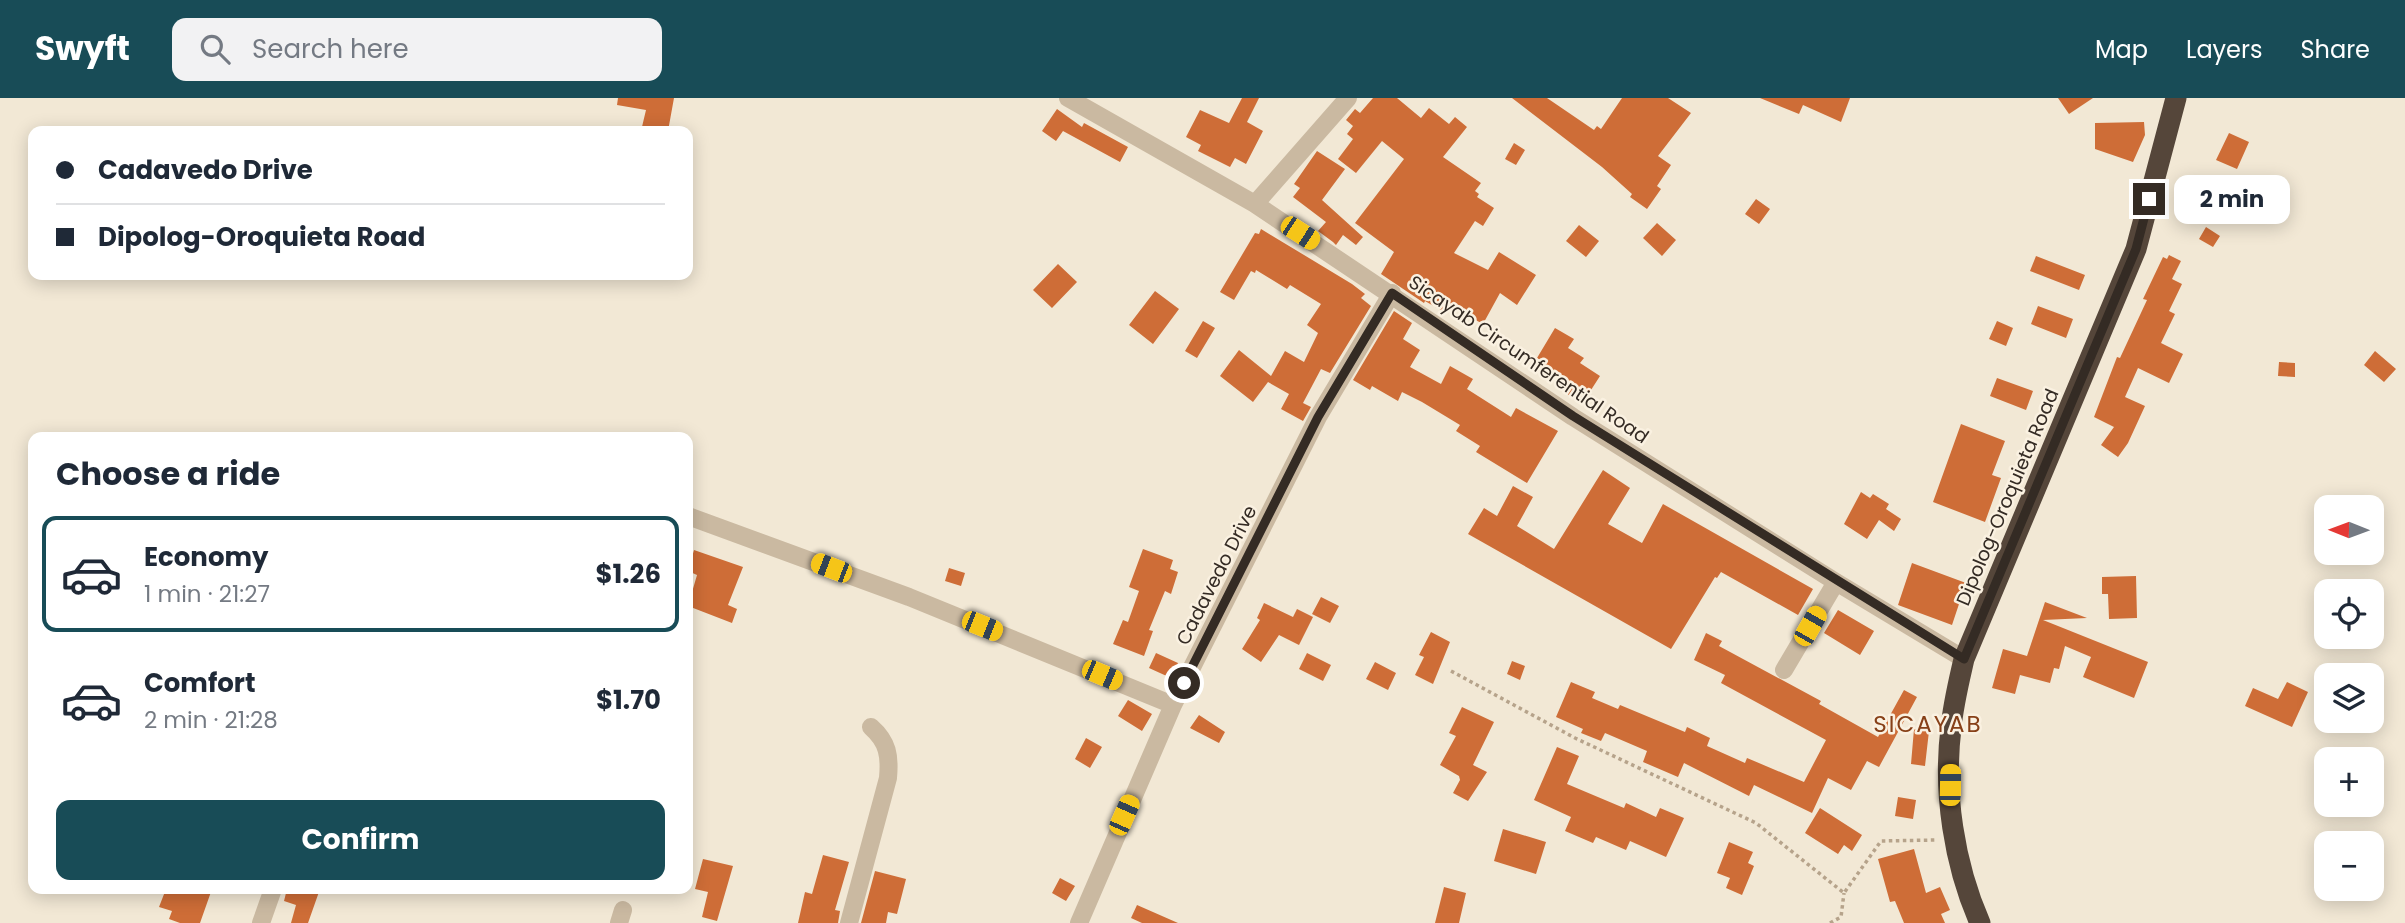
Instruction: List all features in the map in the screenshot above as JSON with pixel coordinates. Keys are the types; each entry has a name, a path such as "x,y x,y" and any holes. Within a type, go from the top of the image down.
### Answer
{"highway":[{"name":"Dipolog-Oroquieta Road","path":"1980,923 1968,895 1955,840 1950,785 1951,729 1964,659 2136,249 2176,98"}],"street":[{"name":"Sicayab Circumferential Road","path":"1069,98 1255,204 1573,416 1836,582 1964,659"},
{"path":"1255,204 1348,98"},
{"name":"Cadavedo Drive","path":"1079,923 1173,705 1318,417 1392,293"},
{"path":"693,518 908,597 1173,705"},
{"path":"1784,670 1836,582"},
{"path":"849,923 888,778 890,760 884,739 871,727"},
{"path":"261,923 272,894"}],"path":[{"path":"1451,671 1575,738 1756,822 1844,893"},
{"path":"1830,923 1841,917 1844,893 1881,841 1955,840"}],"building":[{"path":"618,98 674,98 669,126 642,126 646,110 617,105"},
{"path":"1242,98 1259,98 1247,122 1263,131 1246,164 1235,158 1230,167 1198,151 1201,145 1186,137 1200,110 1229,123"},
{"path":"1373,98 1397,98 1421,118 1429,108 1449,124 1455,117 1467,127 1443,157 1481,183 1475,191 1479,194 1477,197 1494,208 1483,226 1475,221 1454,253 1488,270 1499,252 1536,275 1517,305 1500,293 1483,324 1448,305 1444,312 1425,301 1424,303 1381,274 1394,252 1355,223 1404,159 1382,141 1356,173 1338,159 1353,139 1347,134 1353,126 1346,120 1355,109 1360,113"},
{"path":"1512,98 1547,98 1594,130 1597,126 1601,129 1622,98 1668,98 1691,113 1658,156 1671,165 1657,186 1661,189 1647,209 1630,197 1632,194 1602,167"},
{"path":"1760,98 1850,98 1841,122 1803,105 1799,114"},
{"path":"2058,98 2093,98 2069,114"},
{"path":"1057,109 1082,127 1084,123 1128,147 1120,162 1063,131 1056,141 1042,131"},
{"path":"2144,122 2145,135 2133,162 2095,149 2095,123"},
{"path":"2229,133 2249,142 2237,169 2216,160"},
{"path":"1514,143 1525,150 1516,165 1505,159"},
{"path":"1317,151 1345,169 1322,200 1363,237 1356,245 1343,235 1336,245 1318,231 1326,222 1293,197 1300,188 1294,184"},
{"path":"1756,199 1770,209 1759,224 1745,214"},
{"path":"1657,223 1676,240 1662,256 1643,238"},
{"path":"1579,225 1599,241 1586,257 1566,241"},
{"path":"2206,227 2220,236 2213,247 2199,239"},
{"path":"1261,229 1352,284 1365,294 1361,298 1371,306 1330,373 1321,369 1303,403 1311,407 1303,421 1281,409 1289,394 1268,382 1253,402 1220,376 1239,350 1271,376 1285,351 1304,362 1318,333 1307,325 1321,304 1290,285 1287,289 1256,270 1255,273 1251,271 1234,300 1220,292 1255,233 1259,234"},
{"path":"2169,255 2181,261 2172,279 2182,284 2169,311 2175,314 2161,343 2183,354 2169,383 2138,368 2125,397 2145,406 2128,443 2118,457 2101,445 2114,427 2094,417 2117,357 2120,358 2147,300 2143,299 2163,257 2167,259"},
{"path":"2036,256 2085,275 2079,290 2030,271"},
{"path":"1058,264 1077,282 1052,308 1033,290"},
{"path":"1155,291 1179,309 1153,344 1129,325"},
{"path":"2038,306 2073,319 2066,338 2031,324"},
{"path":"1394,311 1412,323 1403,339 1420,350 1410,367 1441,384 1450,366 1473,379 1467,389 1511,417 1516,408 1558,431 1527,483 1476,452 1480,446 1456,431 1460,425 1422,402 1402,392 1398,401 1372,386 1370,390 1353,380"},
{"path":"1203,321 1215,328 1197,358 1185,351"},
{"path":"1997,321 2013,328 2006,346 1989,339"},
{"path":"1555,328 1574,339 1568,348 1584,358 1580,363 1600,376 1582,404 1563,391 1565,388 1555,381 1557,378 1541,368 1544,362 1537,358"},
{"path":"2375,351 2396,369 2384,382 2364,365"},
{"path":"2279,362 2295,363 2295,377 2278,376"},
{"path":"1997,378 2033,391 2026,410 1990,396"},
{"path":"1961,424 2005,441 1992,475 2001,478 1985,522 1933,502"},
{"path":"1603,470 1630,488 1608,524 1642,543 1663,504 1813,589 1798,615 1721,572 1715,577 1671,649 1468,534 1484,508 1497,516 1513,486 1533,497 1517,526 1554,549"},
{"path":"1861,492 1870,498 1873,494 1889,504 1886,509 1901,519 1894,531 1879,520 1867,539 1844,524"},
{"path":"1143,549 1173,560 1170,569 1178,572 1171,594 1165,591 1149,630 1153,631 1144,656 1113,644 1123,620 1128,622 1139,591 1129,587"},
{"path":"694,550 743,567 728,605 737,609 732,623 693,608 693,589 697,575 693,573"},
{"path":"1912,563 1966,583 1952,625 1898,605"},
{"path":"949,568 965,573 961,586 945,581"},
{"path":"2136,576 2137,618 2109,619 2108,594 2102,594 2102,577"},
{"path":"1321,597 1339,606 1330,623 1312,614"},
{"path":"2045,602 2087,618 2043,620 2148,662 2134,698 2083,677 2091,657 2065,646 2059,669 2054,668 2050,683 2020,675 2015,694 1992,688 2003,649 2027,656"},
{"path":"1264,603 1293,617 1297,609 1313,617 1299,645 1279,635 1261,662 1242,649 1260,620 1257,618"},
{"path":"1838,610 1874,631 1860,655 1824,633"},
{"path":"1431,632 1450,642 1433,684 1415,675 1424,657 1419,655"},
{"path":"1706,633 1722,641 1719,646 1821,701 1819,704 1878,737 1904,690 1917,697 1879,767 1867,761 1851,790 1828,778 1812,813 1754,785 1749,796 1684,763 1678,777 1643,762 1647,751 1605,733 1601,741 1581,733 1583,729 1556,717 1571,682 1595,692 1592,698 1618,709 1620,705 1685,732 1687,727 1710,738 1707,746 1745,763 1747,758 1804,782 1826,740 1721,683 1725,675 1694,660"},
{"path":"1156,653 1178,663 1171,678 1149,668"},
{"path":"1307,653 1331,665 1323,681 1299,669"},
{"path":"1512,661 1525,666 1520,680 1507,674"},
{"path":"1375,662 1396,673 1388,690 1366,679"},
{"path":"2287,682 2308,692 2292,727 2245,706 2253,688 2278,699"},
{"path":"1128,700 1152,714 1142,731 1118,716"},
{"path":"1462,707 1494,722 1473,765 1487,772 1468,801 1453,793 1460,780 1459,776 1440,765 1456,736 1449,733"},
{"path":"1199,715 1225,732 1219,743 1190,728"},
{"path":"1914,729 1929,731 1925,766 1911,764"},
{"path":"1086,738 1102,747 1090,768 1075,759"},
{"path":"1557,747 1579,756 1567,784 1624,808 1626,803 1656,817 1660,808 1684,818 1666,857 1630,841 1626,850 1596,837 1593,843 1565,831 1571,817 1534,800"},
{"path":"1898,797 1916,800 1913,819 1895,816"},
{"path":"1820,808 1862,835 1852,851 1844,845 1838,854 1805,833"},
{"path":"1503,829 1546,842 1536,874 1494,861"},
{"path":"1729,842 1753,852 1748,863 1754,866 1742,895 1726,888 1730,878 1717,873"},
{"path":"1914,849 1926,893 1940,887 1950,910 1941,914 1945,923 1904,923 1895,901 1890,902 1878,859"},
{"path":"823,855 849,862 835,910 840,911 838,923 798,923 805,892 812,894"},
{"path":"703,859 733,866 717,921 702,917 708,892 695,889"},
{"path":"875,871 906,879 897,914 888,912 886,923 861,923"},
{"path":"1060,878 1075,886 1066,901 1052,893"},
{"path":"1444,887 1466,893 1459,923 1435,923"},
{"path":"164,894 210,894 200,923 180,923 169,919 172,911 159,907"},
{"path":"286,894 318,894 308,923 291,923 296,905 284,901"},
{"path":"1137,905 1178,923 1142,923 1131,918"}],"district":[{"name":"SICAYAB","path":"1928,724"}],"route":[{"path":"1184,683 1240,577 1318,417 1346,365 1392,293 1573,416 1836,582 1964,659 2136,249 2149,199"}]}
